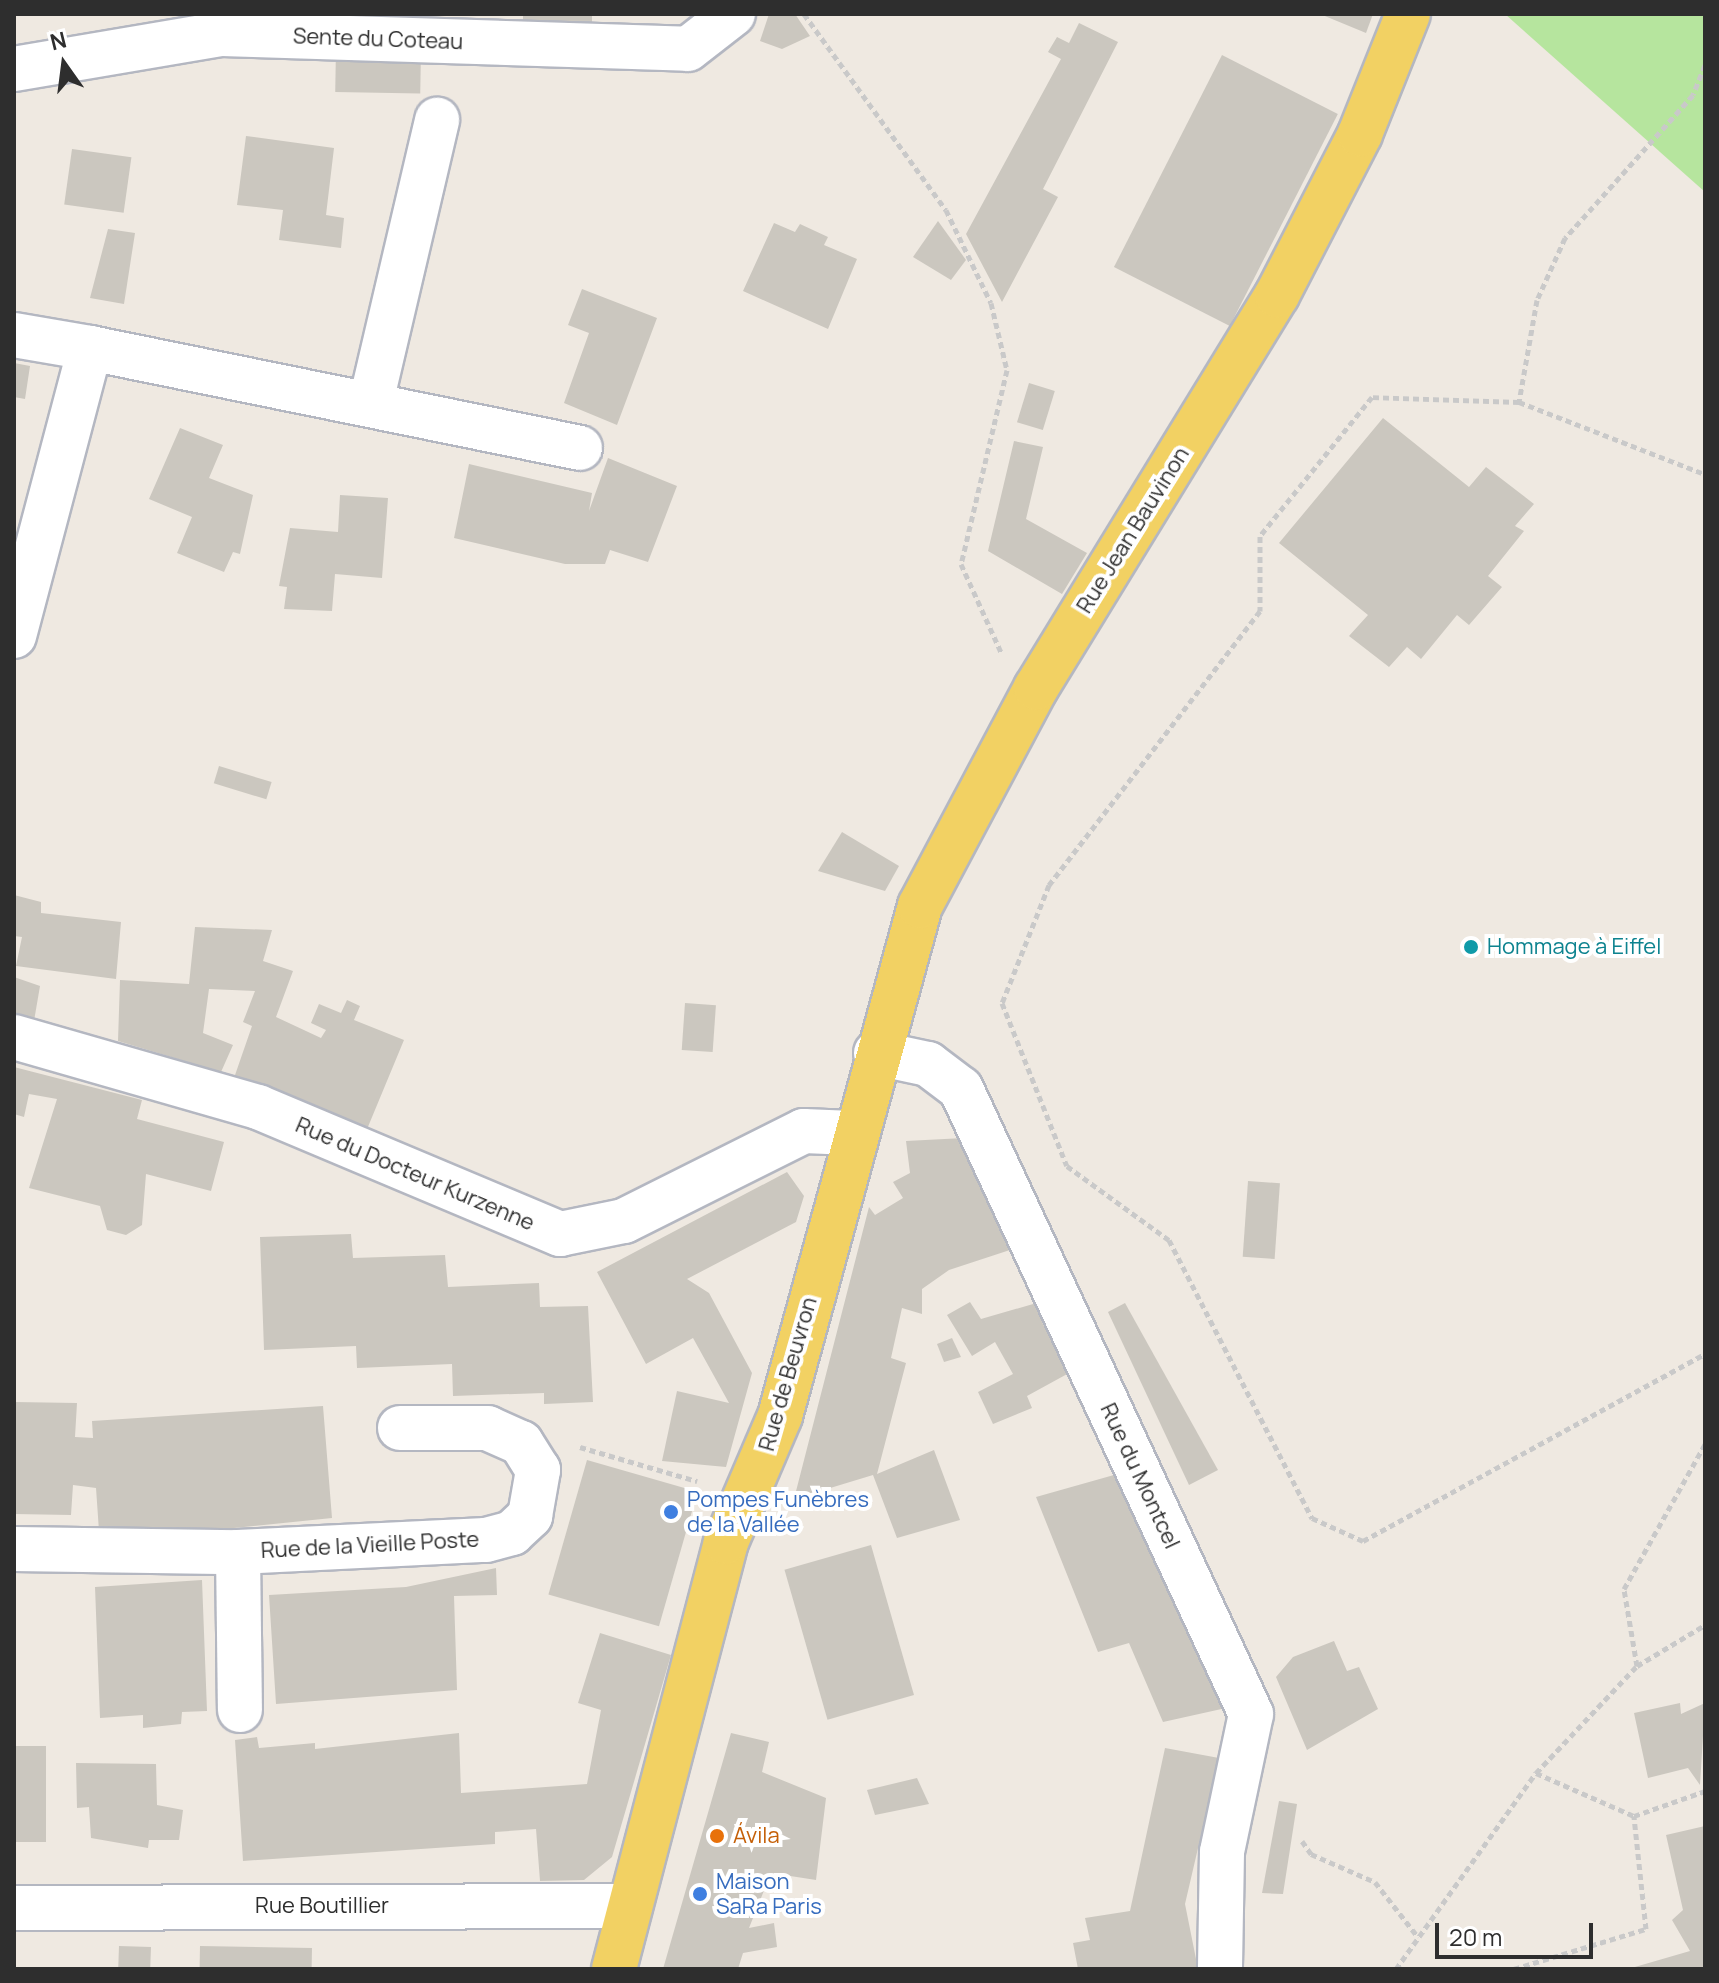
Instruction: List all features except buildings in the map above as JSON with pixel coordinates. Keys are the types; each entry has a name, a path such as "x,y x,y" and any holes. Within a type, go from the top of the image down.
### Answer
{"main road":[{"name":"Rue Jean Bauvinon","path":"876,1053 920,906 1036,688 1277,295 1360,134 1408,14"},
{"name":"Rue de Beuvron","path":"614,1969 726,1542 750,1494 780,1416 852,1133 876,1053"}],"street":[{"name":"Sente du Coteau","path":"14,69 222,34 688,49 733,14"},
{"path":"371,402 437,120"},
{"path":"14,335 371,402 580,448"},
{"path":"14,636 90,348"},
{"name":"Rue du Docteur Kurzenne","path":"14,1037 258,1107 560,1234 624,1221 804,1131 852,1133"},
{"name":"Rue du Montcel","path":"876,1053 928,1064 961,1089 1251,1714 1222,1852 1220,1969"},
{"path":"400,1428 488,1428 511,1435 533,1458"},
{"name":"Rue de la Vieille Poste","path":"14,1549 238,1552 512,1533 530,1516 540,1489 533,1458"},
{"name":"Rue de la Vieille Poste","path":"238,1552 240,1710"},
{"name":"Rue Boutillier","path":"14,1908 630,1906"}],"path":[{"path":"804,14 946,210 991,303 1007,370 961,564 1005,660"},
{"path":"1519,402 1537,300 1565,238 1693,95 1705,65"},
{"path":"1705,474 1519,402 1372,397 1260,536 1260,611 1049,885 1002,1003 1067,1166 1169,1240 1312,1518 1363,1541 1705,1354"},
{"path":"1637,1666 1624,1589 1705,1444"},
{"path":"533,1458 578,1446 750,1494"},
{"path":"1396,1969 1536,1773 1637,1666 1705,1625"},
{"path":"1536,1773 1634,1816 1705,1791"},
{"path":"1514,1969 1646,1929 1634,1816"},
{"path":"1302,1841 1311,1854 1375,1882 1418,1937"}],"green space":[{"path":"1505,14 1705,14 1705,192"}],"place":[{"name":"Hommage à Eiffel","path":"1471,947"},
{"name":"Pompes Funèbres de la Vallée","path":"671,1512"},
{"name":"Ávila","path":"717,1836"},
{"name":"Maison SaRa Paris","path":"700,1894"}]}
